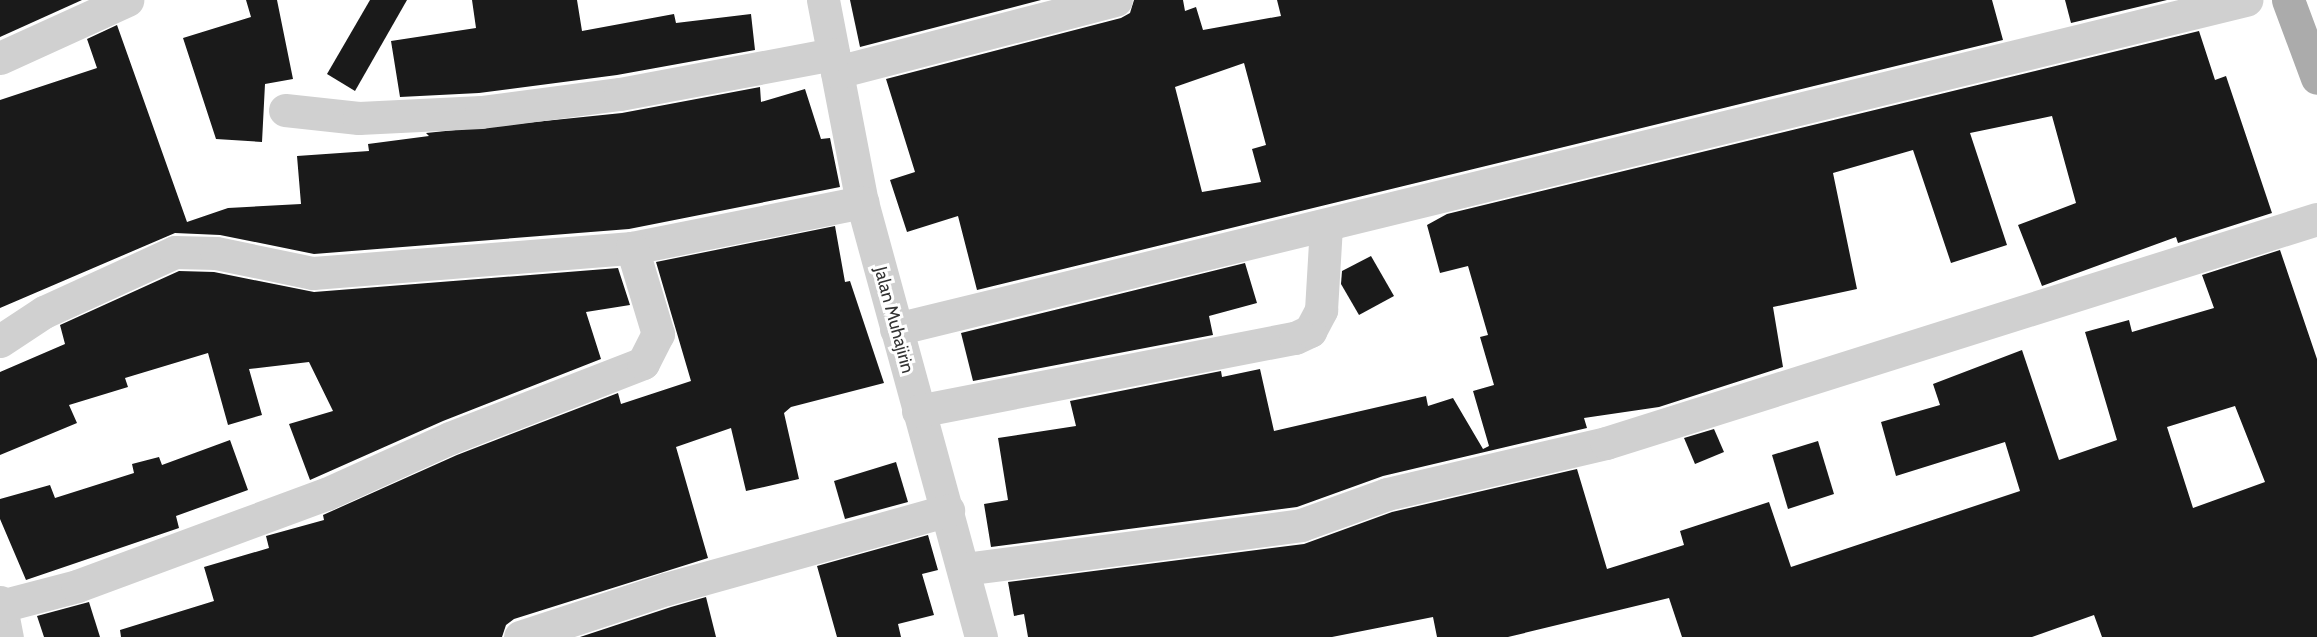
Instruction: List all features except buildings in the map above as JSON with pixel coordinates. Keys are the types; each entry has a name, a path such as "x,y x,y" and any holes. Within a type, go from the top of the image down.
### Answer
{"main road":[{"path":"2288,0 2317,78"}],"street":[{"path":"0,58 126,0"},
{"name":"Jalan Muhajirin","path":"823,0 862,202 981,637"},
{"path":"285,110 359,118 481,112 620,94 835,63 1116,0"},
{"path":"896,329 1326,227 2246,0"},
{"path":"0,341 44,312 175,252 216,253 313,273 632,248 862,202"},
{"path":"964,569 1301,525 1388,494 1606,443 2317,219"},
{"path":"918,411 1295,338 1310,331 1321,310 1326,227"},
{"path":"3,615 326,494 450,438 643,363 658,334 632,248"},
{"path":"520,637 666,589 948,510"}]}
